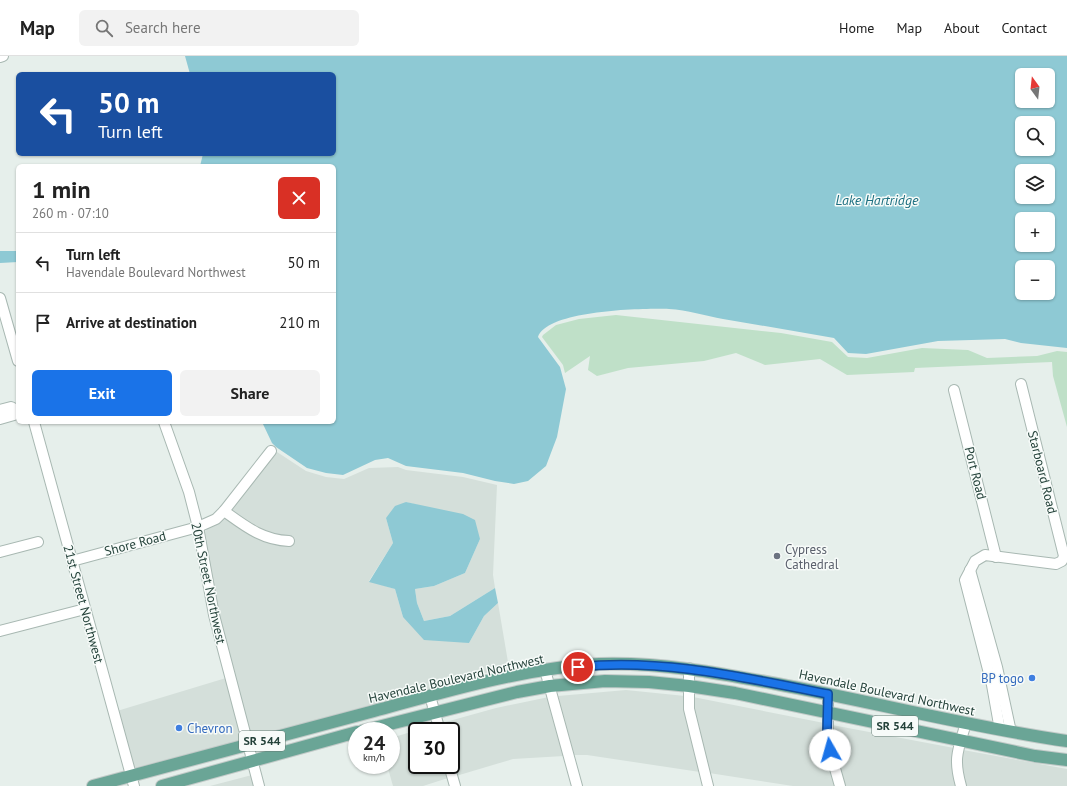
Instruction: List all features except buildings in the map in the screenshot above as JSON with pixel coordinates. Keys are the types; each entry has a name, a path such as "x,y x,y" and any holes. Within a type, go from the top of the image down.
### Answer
{"main road":[{"name":"Havendale Boulevard Northwest","path":"93,786 132,781 248,745 430,696 545,670 598,664 689,668 828,694 966,724 1067,741"},
{"name":"SR 544","path":"398,722 517,692 550,686 605,681 648,682 689,686 828,712 1035,756 1067,760"},
{"name":"SR 544","path":"162,786 348,735"}],"street":[{"path":"0,298 14,332 16,346"},
{"name":"Starboard Road","path":"996,557 1056,564 1062,560 1064,551 1021,384"},
{"name":"Port Road","path":"954,390 996,557"},
{"name":"21st Street Northwest","path":"35,424 132,781"},
{"name":"20th Street Northwest","path":"165,424 183,474 198,527 214,615 259,786"},
{"name":"Shore Road","path":"72,561 198,527 216,519 272,452"},
{"path":"224,511 256,533 277,540 289,540"},
{"path":"0,552 38,542"},
{"path":"996,557 986,555 980,557 975,561 970,570 997,667 1006,731"},
{"path":"0,631 85,609"},
{"path":"689,668 690,715 708,786"},
{"path":"545,670 577,786"},
{"path":"828,694 828,744 840,786"},
{"path":"430,696 438,722"},
{"path":"961,786 956,768 956,758 966,724"},
{"path":"452,774 455,786"}],"shaded area":[{"path":"277,452 306,471 326,477 344,479 369,468 398,467 406,470 463,477 497,485 493,575 495,588 450,616 424,621 417,603 415,589 434,586 465,573 480,539 425,507 406,502 386,518 393,543 369,581 395,589 403,617 469,643 484,616 498,603 509,668 496,670 250,738 216,605 203,534 209,527 225,516 261,540 277,545 293,545 293,536 277,535 258,529 230,510"},
{"path":"226,678 242,740 133,768 117,711"},
{"path":"626,690 685,696 686,716 700,772 587,755 573,755 558,696"},
{"path":"549,697 564,756 513,759 456,776 455,774 460,774 460,722 446,722 496,708"},
{"path":"693,697 824,723 823,744 835,786 793,786 709,773 694,715"},
{"path":"832,725 954,748 952,769 957,786 844,786 832,743"},
{"path":"408,733 408,774 447,774 448,778 423,786 393,786 390,774 400,774 400,735"},
{"path":"963,750 1067,769 1067,786 965,786 960,759"},
{"path":"252,775 255,786 210,786"}],"green space":[{"path":"616,315 781,333 832,342 848,357 867,358 922,348 968,350 987,358 1037,356 1057,351 1067,352 1067,427 1053,376 1052,362 915,368 914,372 847,375 820,359 765,365 736,353 704,361 628,368 597,376 588,370 590,356 565,373 563,365 542,337 543,335 556,325 579,319"}],"water":[{"name":"Lake Hartridge","path":"185,56 1067,56 1067,348 1021,343 1005,339 938,341 866,354 848,353 834,338 683,311 669,309 639,309 598,312 559,321 545,328 538,337 560,367 566,389 557,437 546,466 528,481 514,484 495,481 463,473 406,466 388,458 375,460 343,475 326,473 307,468 276,447 272,443 263,424 336,424 336,164 200,164 202,156 336,156 336,72 189,72"},
{"path":"0,251 16,251 16,262 0,263"},
{"path":"406,502 463,514 475,520 480,539 465,573 434,586 415,589 417,603 424,621 450,616 495,588 498,603 484,616 469,643 424,640 403,617 395,589 369,582 393,543 386,518 395,506"}],"place":[{"name":"Cypress Cathedral","path":"777,556"},
{"name":"BP togo","path":"1032,678"},
{"name":"Chevron","path":"179,728"}],"route":[{"path":"578,667 598,664 676,667 736,676 828,694 827,734 830,750"}]}
